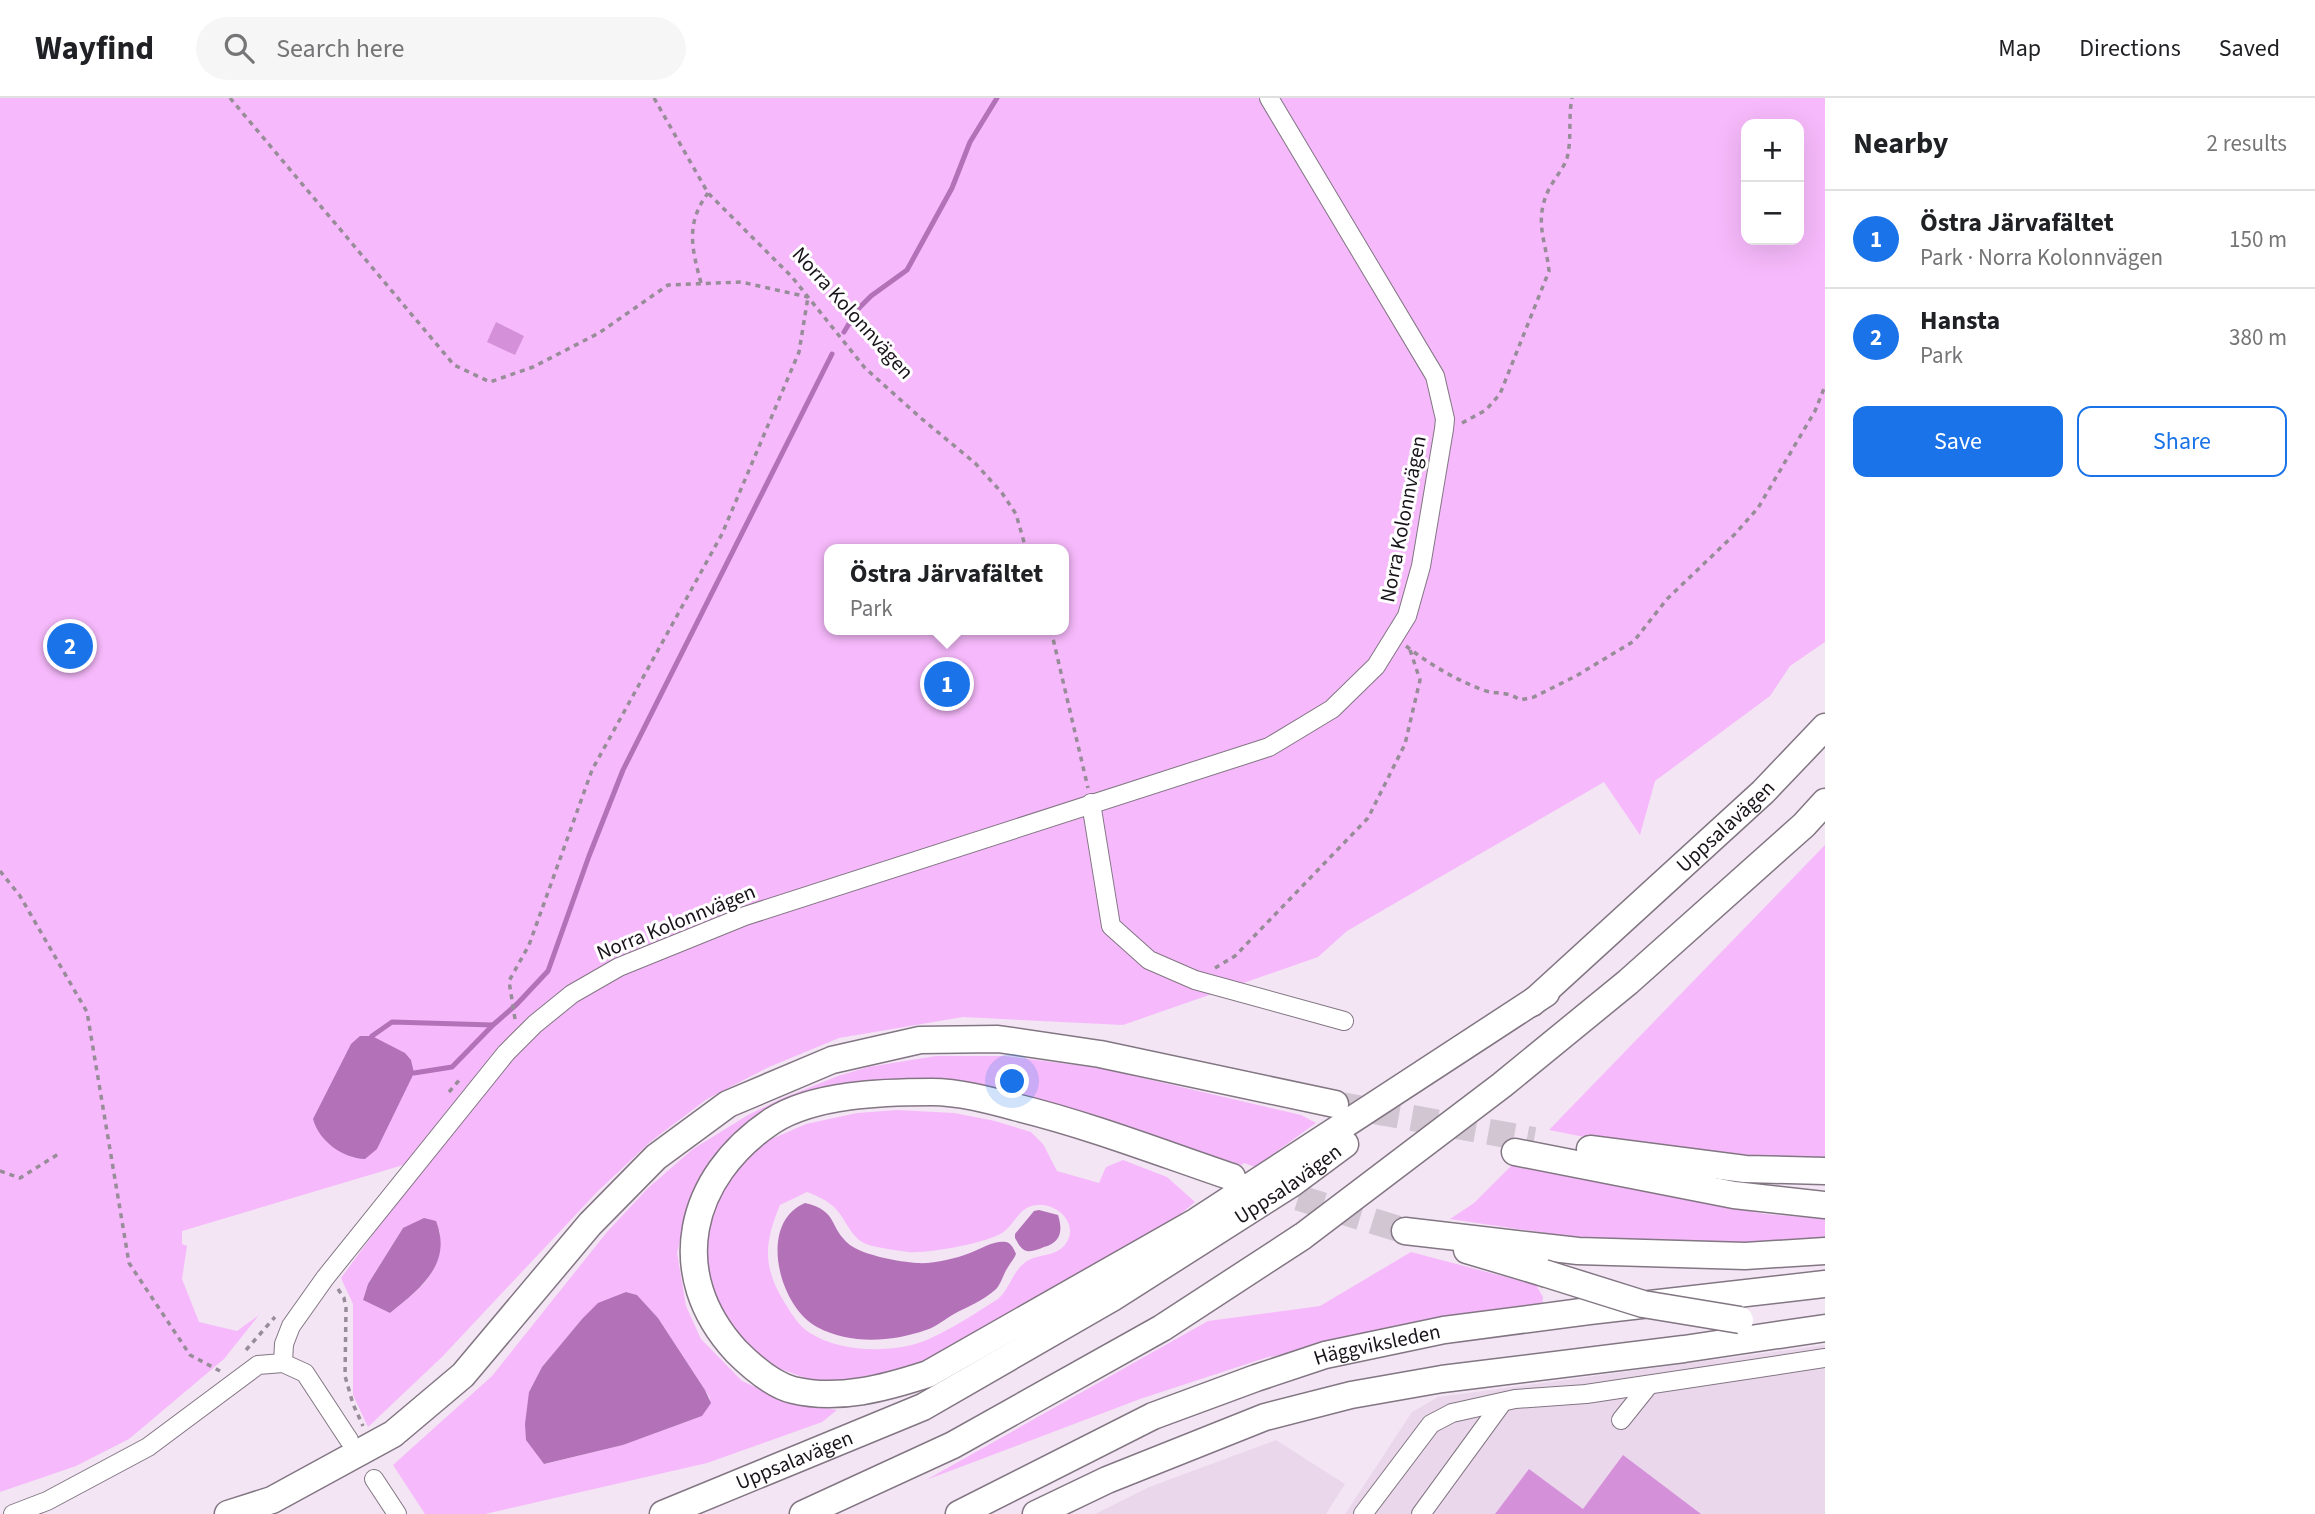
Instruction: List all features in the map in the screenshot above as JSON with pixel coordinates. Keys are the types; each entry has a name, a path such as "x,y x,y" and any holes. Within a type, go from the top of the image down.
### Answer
{"highway":[{"name":"Uppsalavägen","path":"663,1514 923,1407 1112,1298 1291,1184 1546,993 1763,792 1825,727"},
{"path":"803,1514 953,1445 1162,1328 1303,1236 1502,1085 1628,982 1804,825 1825,803"},
{"path":"1232,1177 1051,1116 989,1100 934,1092 854,1097 814,1103 774,1120 740,1147 712,1181 697,1218 692,1249 700,1293 716,1325 722,1336 751,1367 790,1389 827,1394 884,1389 928,1374 1197,1221 1546,993"},
{"path":"228,1514 272,1500 393,1434 463,1375 590,1224 656,1157 728,1104 832,1060 919,1040 998,1040 1100,1054 1335,1104"},
{"path":"1825,1171 1745,1169 1525,1146 1734,1195 1825,1205"},
{"path":"1825,1251 1745,1256 1578,1251 1405,1231 1643,1304 1740,1320 1825,1322"},
{"name":"Häggviksleden","path":"959,1514 1153,1416 1325,1355 1457,1329 1825,1284"},
{"path":"1036,1514 1107,1480 1265,1417 1351,1395 1442,1379 1684,1349 1825,1328"}],"street":[{"name":"Norra Kolonnvägen","path":"283,1363 284,1344 291,1326 325,1278 506,1053 572,994 619,967 745,916 1269,747 1332,709 1376,666 1406,616 1421,566 1445,419 1435,376 1269,98"},
{"path":"1091,803 1111,926 1149,960 1195,980 1344,1021"},
{"path":"1363,1514 1431,1424 1452,1413 1515,1399 1586,1394 1825,1358"},
{"path":"13,1514 47,1501 148,1447 258,1365 283,1363 304,1373 357,1436"},
{"path":"1621,1420 1649,1385"},
{"path":"1421,1514 1502,1403"},
{"path":"374,1479 397,1514"}],"path":[{"path":"230,98 454,365 491,382 533,367 599,333 668,285 741,282 808,297 799,352 722,534 592,770 529,945 509,981 516,1015"},
{"name":"Norra Kolonnvägen","path":"654,98 708,193 792,277 865,368 975,463 1002,493 1016,514 1025,544"},
{"path":"1444,429 1468,421 1486,410 1500,394 1545,283 1549,271 1541,236 1540,217 1543,201 1566,161 1572,98"},
{"path":"701,283 691,235 701,202 708,193"},
{"path":"1393,637 1421,659 1485,691 1508,692 1520,699 1534,697 1587,669 1634,641 1667,600 1751,516 1765,497 1819,402 1825,386"},
{"path":"1819,402 1825,398"},
{"path":"1052,635 1091,803"},
{"path":"1195,980 1235,956 1368,818 1405,744 1420,680 1409,648"},
{"path":"0,871 20,896 86,1012 129,1263 190,1355 223,1373"},
{"path":"0,1171 20,1178 60,1153"},
{"path":"325,1278 344,1298 347,1327 345,1376 353,1405 357,1436"},
{"path":"245,1350 276,1315"}],"shaded area":[{"path":"0,98 1825,98 1825,642 1790,666 1770,696 1655,781 1640,835 1604,782 1347,931 1318,957 1123,1025 963,1017 839,1038 769,1067 707,1099 650,1142 597,1192 442,1357 368,1427 353,1395 353,1304 341,1278 430,1157 182,1231 182,1244 187,1246 182,1279 199,1322 237,1331 259,1315 224,1359 129,1439 76,1466 0,1492","holes":["403,1228 440,1231 433,1270 412,1295 390,1313 363,1300 368,1284"]},
{"path":"1825,845 1825,1163 1635,1147 1549,1130"},
{"path":"360,1036 372,1036 405,1053 411,1060 414,1073 377,1149 365,1159 340,1152 333,1147 320,1134 313,1119 351,1044"},
{"path":"936,1056 1004,1056 1100,1068 1301,1115 1316,1123 1255,1167 1011,1095 780,1107 741,1129 711,1158 689,1204 677,1253 686,1306 701,1339 742,1381 786,1401 837,1410 822,1422 707,1463 485,1514 425,1514 393,1465 492,1376 607,1232 648,1188 693,1149 748,1115 838,1076 868,1067","holes":["626,1292 637,1295 658,1318 710,1398 702,1416 623,1445 545,1464 529,1392 542,1367 582,1319"]},
{"path":"897,1110 954,1113 995,1121 1031,1132 1043,1144 1057,1171 1099,1183 1106,1167 1123,1160 1167,1177 1195,1202 1165,1227 917,1366 863,1380 813,1381 757,1360 733,1336 709,1285 705,1241 712,1211 726,1182 741,1163 767,1141 806,1124 857,1113","holes":["807,1192 835,1208 852,1232 866,1244 908,1252 956,1247 994,1237 1009,1227 1025,1209 1037,1205 1045,1205 1060,1212 1069,1224 1070,1232 1068,1240 1059,1250 1022,1265 998,1299 947,1330 929,1339 900,1347 852,1348 823,1340 806,1330 788,1309 772,1275 769,1242 780,1205"]},
{"path":"1512,1165 1765,1214 1825,1219 1825,1240 1721,1245 1627,1245 1450,1219 1474,1203"},
{"path":"805,1203 823,1210 850,1245 882,1257 917,1263 937,1262 1002,1242 1009,1244 1016,1254 995,1290 933,1327 885,1339 843,1337 817,1327 804,1317 792,1302 784,1284 779,1265 781,1228 790,1213"},
{"path":"1034,1211 1058,1215 1059,1235 1050,1245 1033,1251 1025,1250 1021,1248 1015,1234"},
{"path":"424,1218 436,1221 440,1236 437,1263 431,1274 412,1295 390,1313 363,1300 368,1284 403,1228"},
{"path":"1411,1252 1536,1285 1543,1297 1542,1305 1534,1311 1268,1357 1140,1399 926,1480 1208,1321 1320,1306"},
{"path":"626,1292 637,1295 658,1318 711,1403 702,1416 623,1445 544,1464 526,1440 529,1392 542,1367 582,1319 598,1303"},
{"path":"1825,1345 1825,1514 1345,1514 1412,1412 1438,1397"},
{"path":"1276,1440 1345,1484 1326,1514 1095,1514 1149,1487"}],"building":[{"path":"496,322 524,336 515,355 487,342"},
{"path":"1623,1455 1701,1514 1495,1514 1529,1469 1583,1509"}],"waterway":[{"path":"844,332 858,309 871,296 907,270 952,188 970,142 997,98"},
{"path":"414,1073 452,1067 548,971 623,770 832,354"},
{"path":"372,1036 392,1022 493,1025"}],"tunnel":[{"path":"1335,1104 1534,1140"},
{"path":"1261,1186 1405,1231"}],"place":[{"name":"Hansta","path":"70,646"},
{"name":"Östra Järvafältet","path":"947,684"}]}
